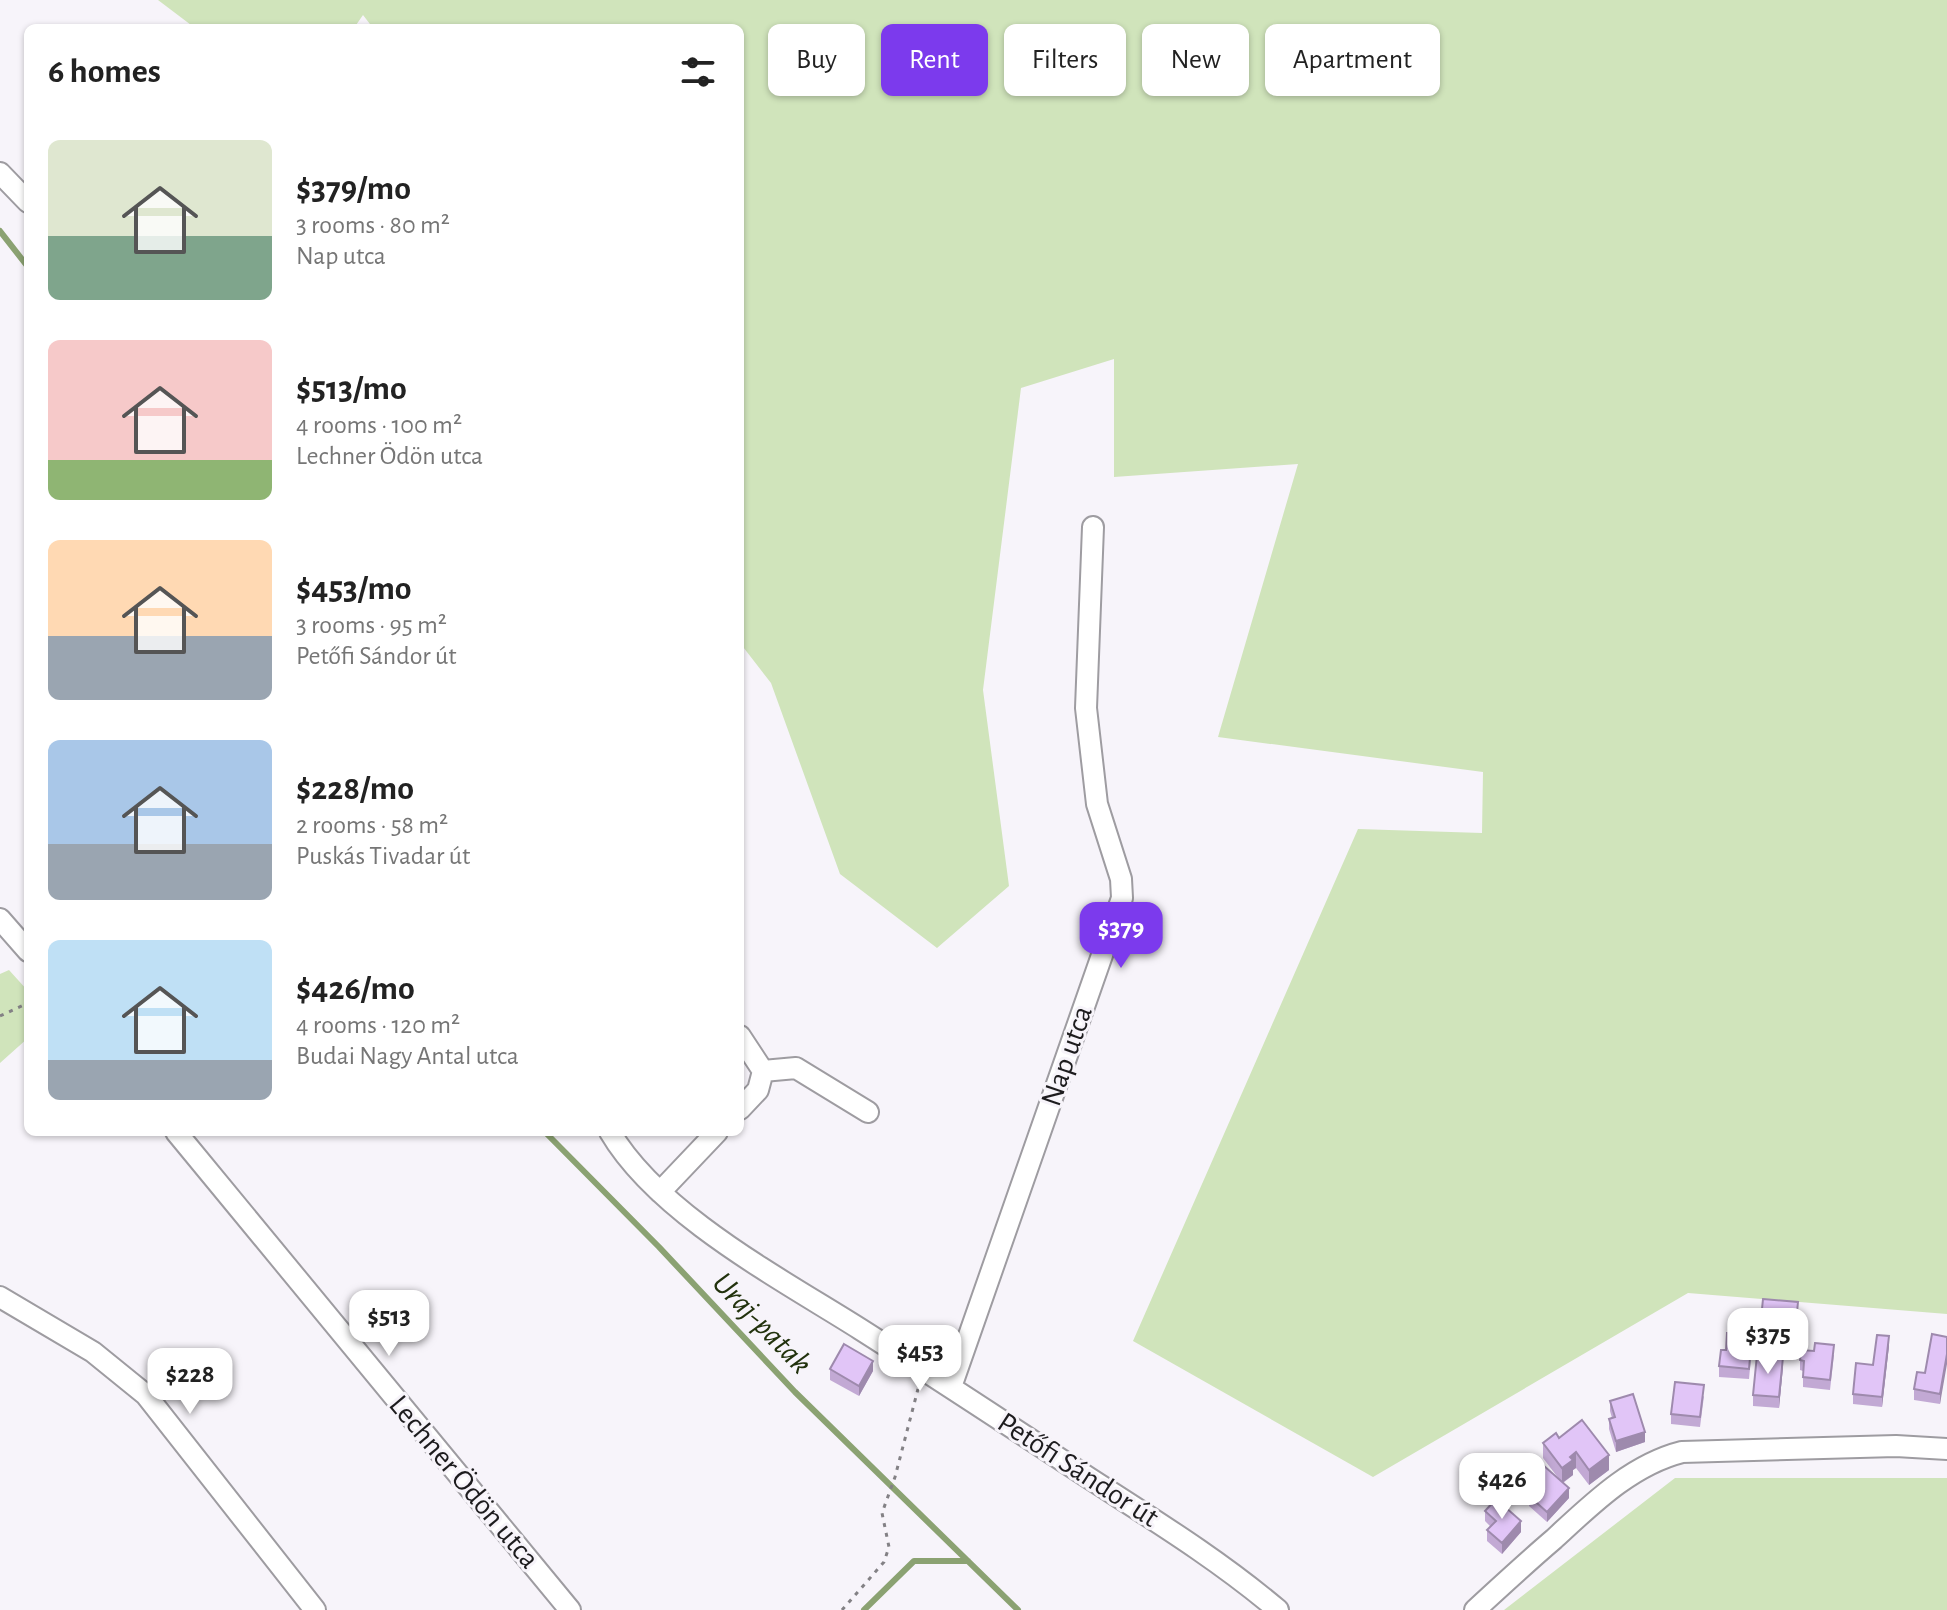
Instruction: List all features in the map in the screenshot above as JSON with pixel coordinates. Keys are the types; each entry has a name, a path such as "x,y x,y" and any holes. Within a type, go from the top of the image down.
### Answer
{"street":[{"path":"0,173 24,198"},
{"name":"Nap utca","path":"951,1387 1122,898 1121,879 1097,804 1086,708 1093,527"},
{"path":"0,919 24,946"},
{"path":"744,1042 763,1071 758,1090 744,1105"},
{"path":"763,1071 796,1068 868,1112"},
{"name":"Lechner Ödön utca","path":"179,1136 570,1610"},
{"name":"Petőfi Sándor út","path":"613,1136 660,1192 684,1213 748,1258 1214,1560 1278,1610"},
{"path":"660,1192 713,1136"},
{"path":"0,1297 93,1352 146,1395 315,1610"},
{"path":"1475,1610 1595,1501 1665,1456 1682,1452 1896,1446 1947,1449"}],"path":[{"path":"0,1016 24,1005"},
{"path":"842,1610 884,1562 889,1547 882,1513 895,1477 923,1369"}],"green space":[{"path":"158,0 1947,0 1947,1314 1688,1293 1373,1477 1133,1341 1358,829 1482,833 1483,772 1218,737 1298,464 1114,477 1114,359 1021,388 983,690 1009,886 937,948 840,874 771,683 744,648 744,24 370,24 363,15 357,24 190,24"},
{"path":"9,970 24,987 24,1042 0,1063 0,974"},
{"path":"1675,1478 1947,1478 1947,1610 1504,1610"}],"building":[{"path":"1763,1299 1798,1302 1797,1312 1762,1309"},
{"path":"1727,1333 1752,1335 1749,1369 1719,1366 1721,1350 1726,1350"},
{"path":"1932,1334 1947,1337 1940,1394 1914,1389 1917,1372 1925,1373"},
{"path":"1877,1335 1889,1336 1882,1397 1853,1394 1856,1363 1873,1365"},
{"path":"1815,1343 1834,1345 1830,1380 1803,1377 1801,1350 1814,1351"},
{"path":"844,1344 873,1361 859,1386 830,1369"},
{"path":"1757,1355 1783,1357 1779,1397 1753,1395"},
{"path":"1675,1382 1704,1385 1700,1417 1671,1414"},
{"path":"1633,1394 1645,1432 1616,1441 1609,1419 1615,1417 1610,1401"},
{"path":"1582,1420 1609,1455 1589,1470 1576,1452 1570,1457 1573,1460 1562,1468 1543,1443 1556,1433 1559,1438"},
{"path":"1535,1458 1569,1488 1547,1512 1529,1496 1534,1490 1519,1477"},
{"path":"1496,1499 1521,1521 1502,1543 1487,1530 1496,1521 1485,1511"}],"waterway":[{"name":"Uraj-patak","path":"0,231 24,262"},
{"name":"Uraj-patak","path":"549,1136 659,1247 795,1392 1018,1610"},
{"path":"864,1610 914,1561 968,1561"}]}
